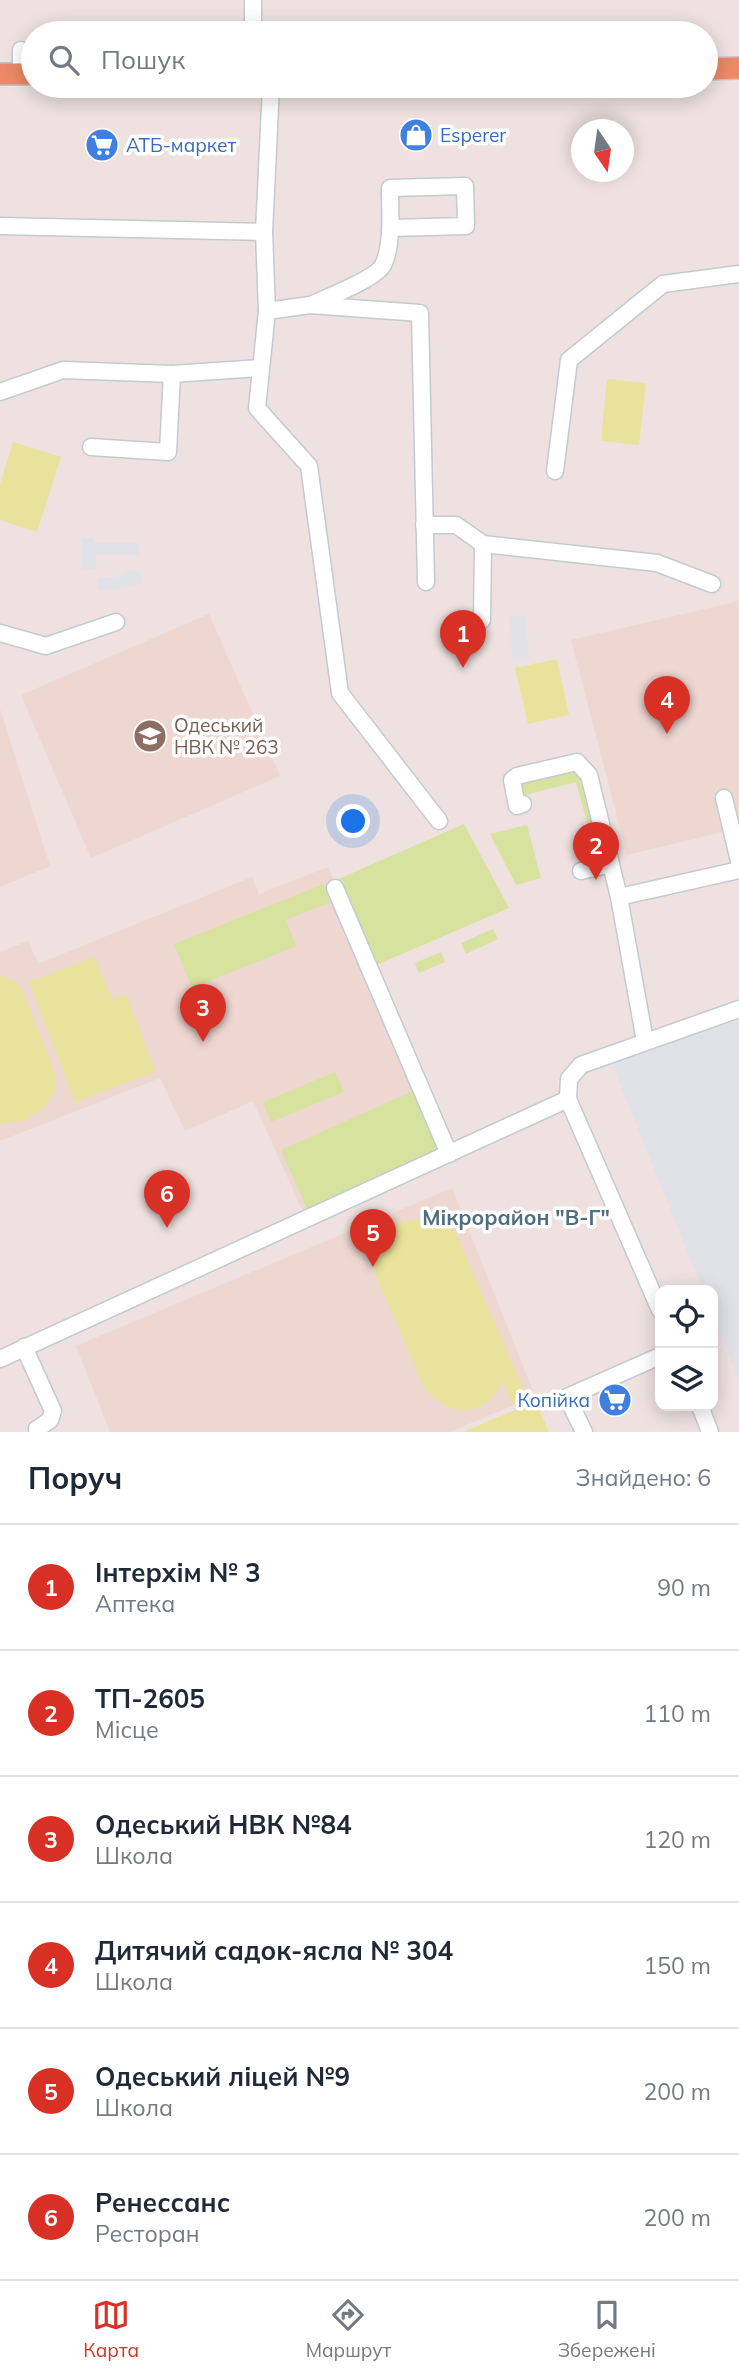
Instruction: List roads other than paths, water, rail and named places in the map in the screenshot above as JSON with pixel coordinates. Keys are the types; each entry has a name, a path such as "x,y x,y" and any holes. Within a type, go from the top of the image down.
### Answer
{"main road":[{"path":"718,69 739,68"}],"street":[{"path":"253,0 253,21"},
{"path":"18,74 21,50"},
{"path":"270,98 264,232 267,311 257,408 309,466 340,693 439,821"},
{"path":"310,305 375,274 383,265 391,228 390,188 464,186 466,226 391,228"},
{"path":"0,226 264,232"},
{"path":"555,471 569,360 663,284 739,274"},
{"path":"267,311 310,305 420,313 426,582"},
{"path":"0,392 62,370 172,374 260,368"},
{"path":"91,447 168,452 172,374"},
{"path":"424,525 456,525 483,544 657,563 712,584"},
{"path":"482,620 483,544"},
{"path":"0,633 46,646 116,622"},
{"path":"523,804 517,806 512,780 517,776 577,762 589,775 619,897 645,1041"},
{"path":"724,798 739,861"},
{"path":"581,871 611,864"},
{"path":"619,897 739,870"},
{"path":"335,888 449,1154"},
{"path":"655,1298 568,1098 569,1079 582,1065 739,1009"},
{"path":"0,1359 568,1098"},
{"path":"24,1347 53,1411 50,1420 36,1431"},
{"path":"583,1432 567,1397 655,1358"},
{"path":"702,1411 710,1432"}],"place":[{"name":"Esperer","path":"416,135"},
{"name":"АТБ-маркет","path":"102,145"},
{"name":"Інтерхім № 3","path":"463,668"},
{"name":"Дитячий садок-ясла № 304","path":"667,734"},
{"name":"Одеський НВК № 263","path":"150,736"},
{"name":"ТП-2605","path":"596,880"},
{"name":"Одеський НВК №84","path":"203,1042"},
{"name":"Ренессанс","path":"167,1228"},
{"name":"Одеський ліцей №9","path":"373,1267"},
{"name":"Копійка","path":"615,1400"}],"district":[{"name":"Мікрорайон \"В-Г\"","path":"516,1217"}]}
